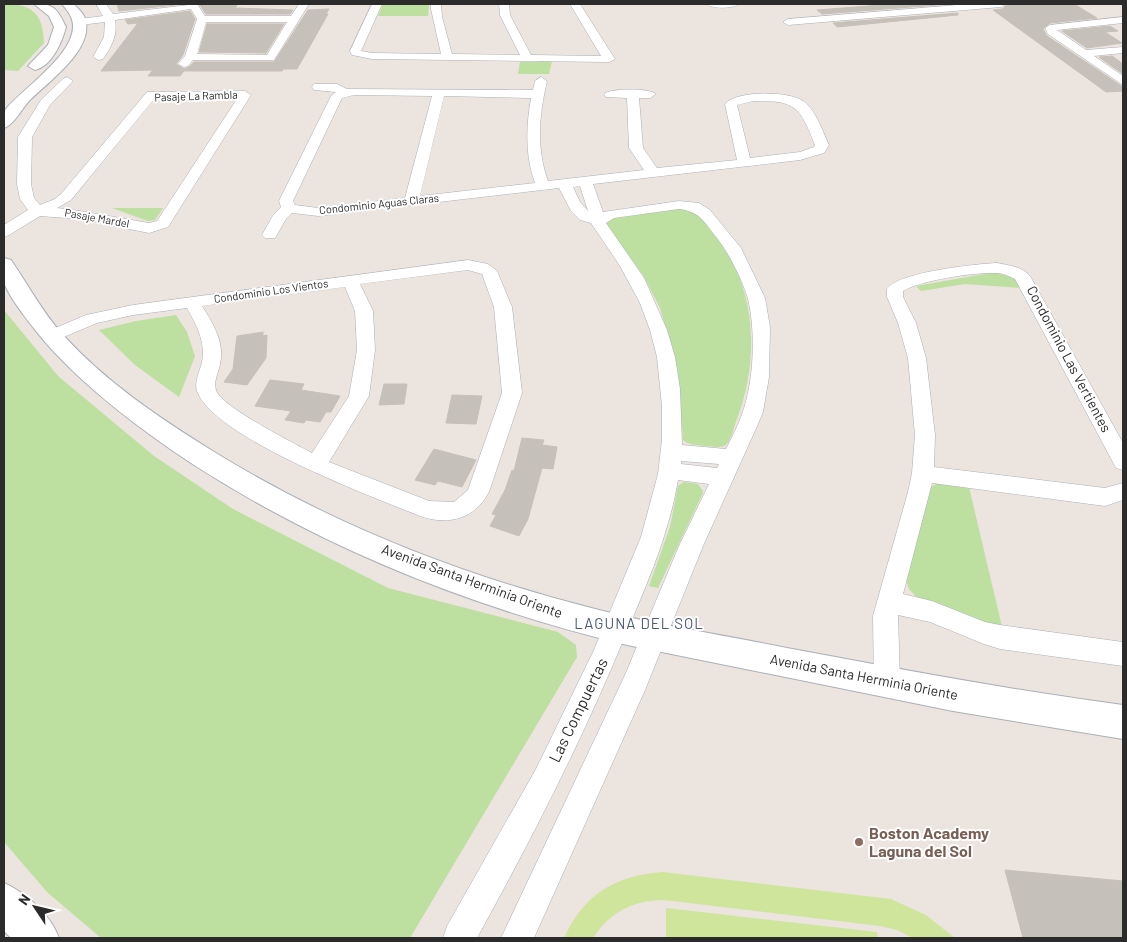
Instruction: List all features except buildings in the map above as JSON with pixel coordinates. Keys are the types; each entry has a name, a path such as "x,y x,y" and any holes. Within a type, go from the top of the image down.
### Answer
{"street":[{"path":"26,74 48,53 59,33 56,18 40,4"},
{"path":"4,123 25,96 70,53 78,38 80,22 77,14 68,4"},
{"path":"99,57 110,35 110,18 102,4"},
{"path":"80,22 194,5 202,19 187,61 270,58 304,4"},
{"path":"377,4 355,51 356,53 372,56 609,59 575,4"},
{"path":"436,4 436,22 444,38 448,57"},
{"path":"504,4 505,15 528,58"},
{"path":"711,4 734,4"},
{"path":"788,22 996,4"},
{"path":"806,9 815,20"},
{"path":"202,19 294,18"},
{"path":"1123,20 1050,28 1052,32 1123,81"},
{"path":"1084,54 1123,50"},
{"path":"4,232 37,211 27,200 24,184 25,137 45,103 66,81"},
{"path":"318,87 337,88 343,90 343,93"},
{"path":"270,234 280,217 289,208 286,201 337,96 353,91 433,92 539,88 532,147 537,172 543,186"},
{"path":"411,201 433,92"},
{"path":"610,94 650,94"},
{"path":"634,94 636,148 653,173"},
{"name":"Pasaje La Rambla","path":"37,211 53,206 66,197 151,96 245,95 165,222 156,227"},
{"name":"Condominio Aguas Claras","path":"289,208 318,212 564,184 585,181 653,173 744,162 809,154 820,150 822,148 821,142 800,104 788,99 777,98 743,98 731,104 744,162"},
{"path":"585,181 599,220"},
{"path":"517,938 580,806 656,635 691,546 753,412 762,359 761,327 756,298 733,248 706,213 688,205 610,214 599,220 590,220 577,210 564,184"},
{"name":"Pasaje Mardel","path":"37,211 80,214 149,228 156,227"},
{"name":"Las Compuertas","path":"459,938 520,829 616,628 657,524 670,461 672,435 666,357 641,288 620,254 599,226 599,220"},
{"name":"Avenida Santa Herminia Oriente","path":"4,264 22,296 52,336 97,380 156,427 238,479 282,504 350,536 423,566 529,603 616,628 888,683 1052,713 1123,722"},
{"name":"Condominio Los Vientos","path":"52,336 92,319 133,310 350,280 468,265 482,267 489,271 503,307 512,393 478,492 471,502 456,511 428,510 316,465 250,429 213,401 206,392 212,356 206,327 192,302"},
{"name":"Condominio Las Vertientes","path":"888,683 884,625 923,473 925,435 915,346 896,297 895,289 907,282 988,268 1009,270 1026,279 1123,462"},
{"path":"316,465 359,396 366,350 364,312 350,280"},
{"path":"670,461 731,457"},
{"path":"670,461 723,477"},
{"path":"923,473 941,478 1098,496 1110,496 1123,492"},
{"path":"889,602 932,612 984,633 1000,637 1123,654"},
{"path":"4,902 39,938"}],"green space":[{"path":"4,4 14,4 29,9 39,18 43,33 44,43 18,71 4,70"},
{"path":"383,4 429,4 428,16 378,16"},
{"path":"542,57 553,57 549,74 518,74 520,62 539,62"},
{"path":"112,208 163,208 155,220 148,221"},
{"path":"683,208 695,213 707,224 732,260 741,282 751,327 749,373 744,397 729,442 722,447 688,443 683,440 678,373 660,308 643,275 604,222 609,218"},
{"path":"996,272 1016,279 1022,288 965,284 921,291 916,286"},
{"path":"4,310 58,376 154,456 233,509 388,588 558,632 576,645 577,657 410,938 101,938 47,892 4,842"},
{"path":"176,315 187,332 195,356 179,397 135,365 99,330 136,321"},
{"path":"684,482 698,484 703,491 702,495 658,588 649,586 670,527 678,486"},
{"path":"944,483 969,487 1003,631 920,601 909,589 904,575 928,489 936,484"},
{"path":"662,872 891,899 926,915 955,938 913,938 897,930 880,926 664,900 632,905 623,909 607,921 593,938 564,938 581,910 603,890 630,878"},
{"path":"666,908 877,932 878,938 666,938"}],"place":[{"name":"Boston Academy Laguna del Sol","path":"859,842"}],"district":[{"name":"LAGUNA DEL SOL","path":"639,624"}]}
